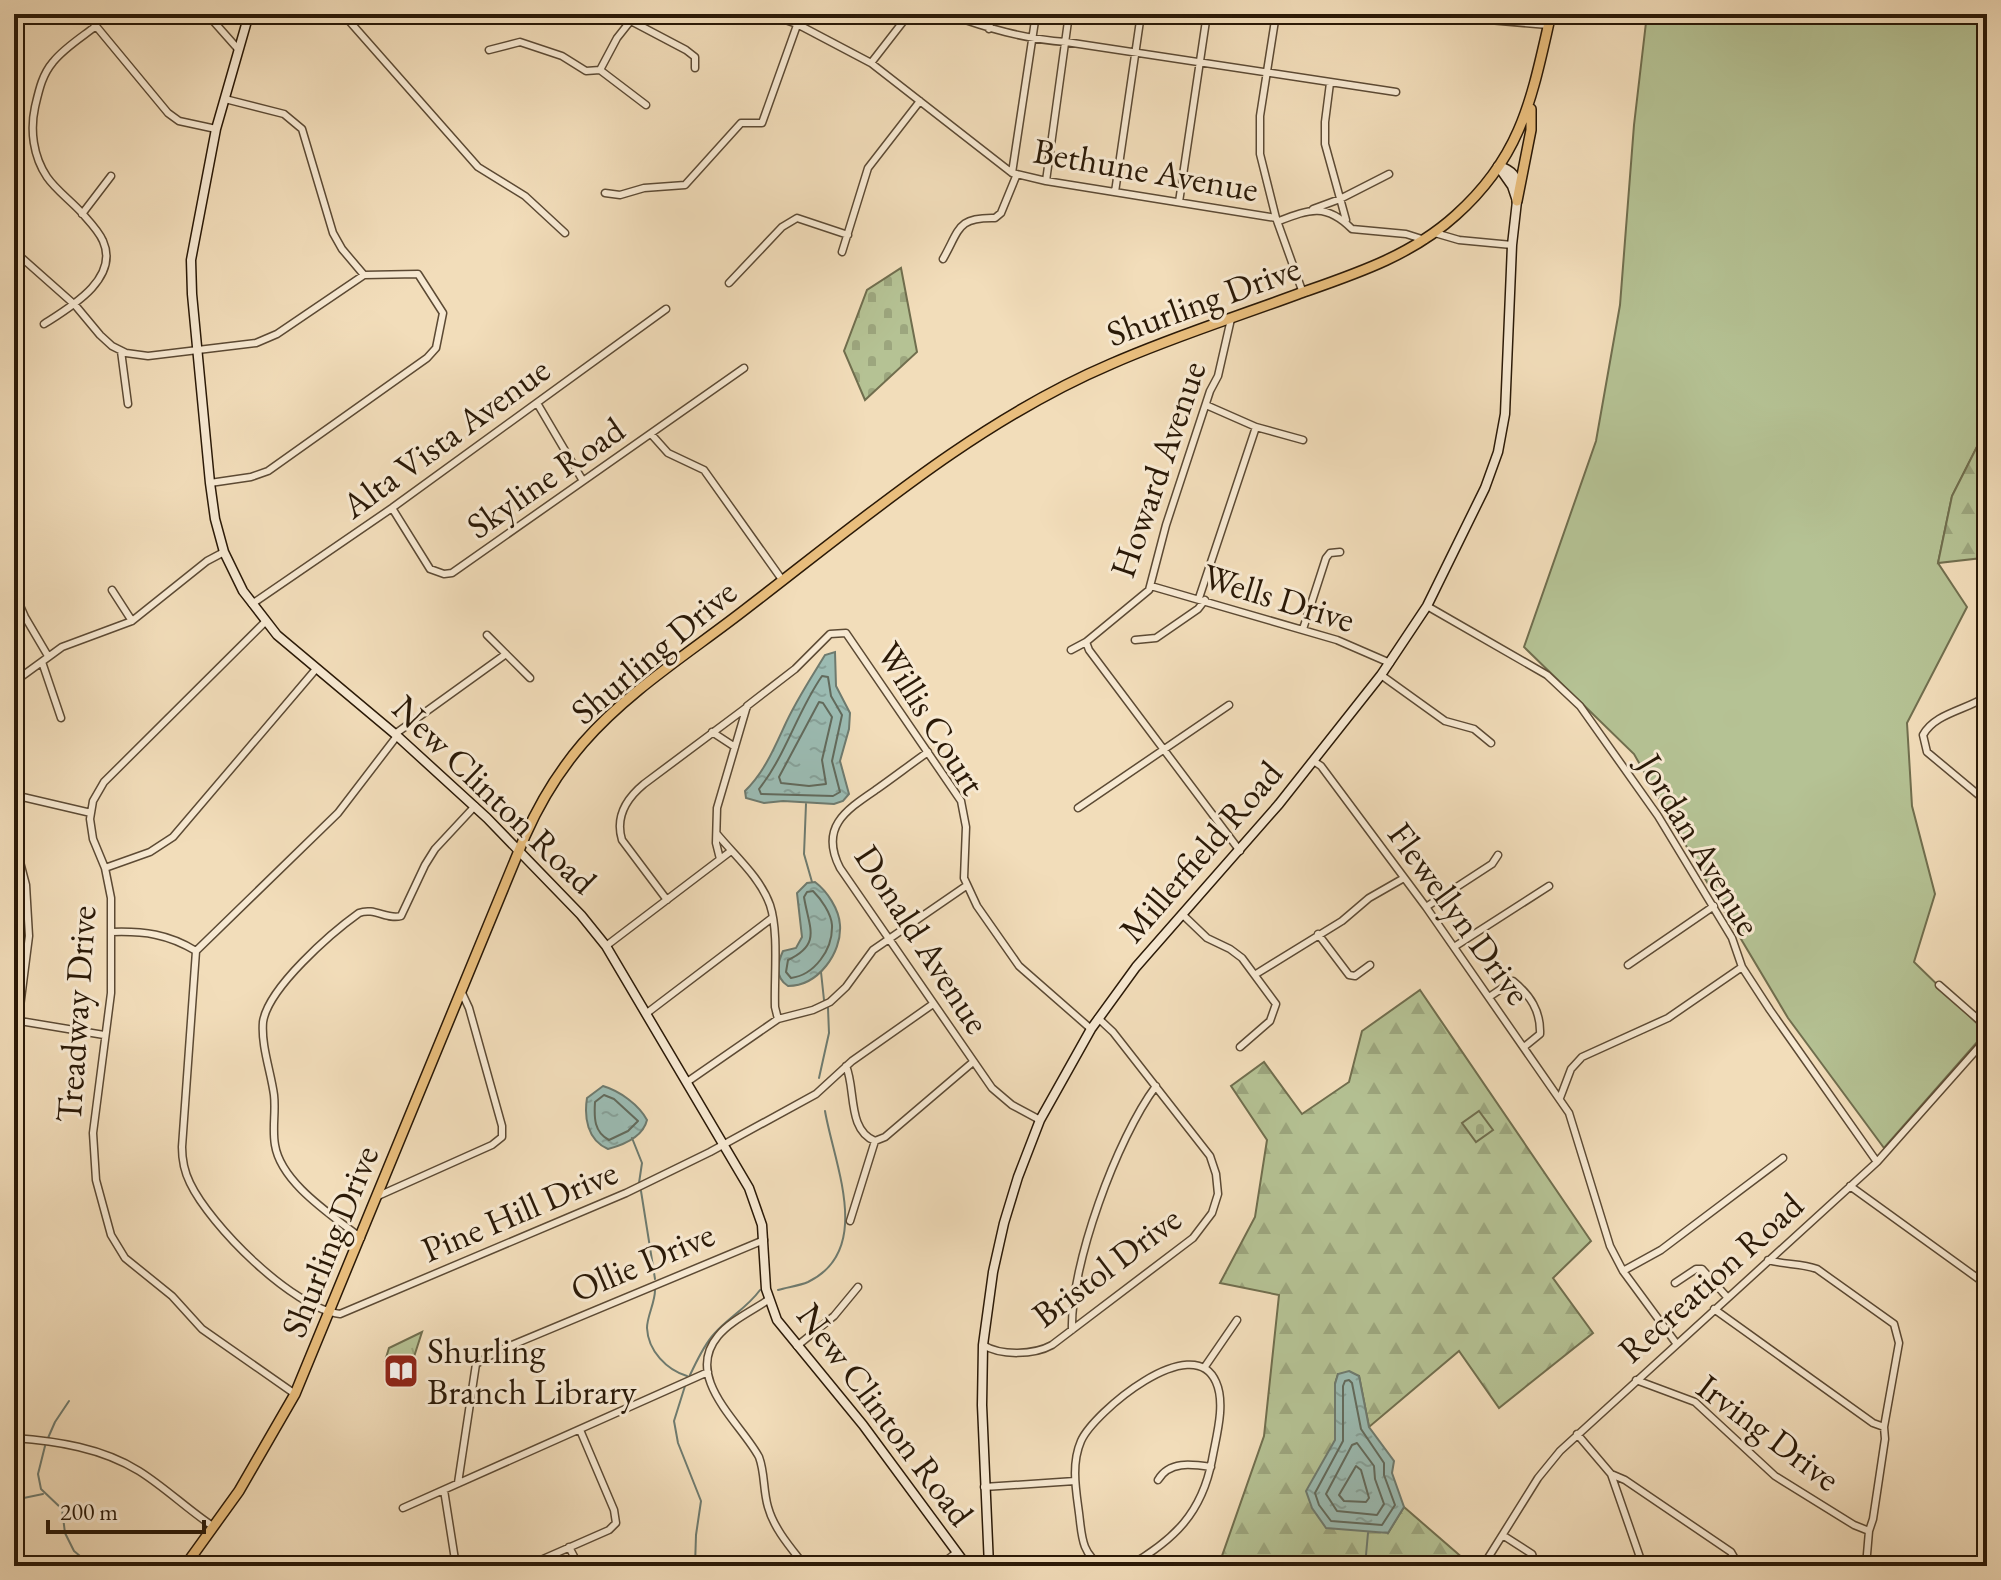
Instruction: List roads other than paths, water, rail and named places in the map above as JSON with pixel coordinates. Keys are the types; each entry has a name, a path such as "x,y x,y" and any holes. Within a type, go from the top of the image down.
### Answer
{"main road":[{"path":"1498,166 1531,101 1551,14"},
{"path":"1516,196 1531,130 1531,101"},
{"name":"Shurling Drive","path":"185,1566 258,1460 295,1394 519,851 553,782 583,743 605,720 783,581 976,437 1109,365 1381,264 1435,233 1470,202 1498,166"}],"street":[{"path":"86,14 168,113 179,121 216,129"},
{"path":"207,14 238,49"},
{"name":"New Clinton Road","path":"249,14 216,129 191,260 210,483 224,552 265,622 475,806 547,877 606,946 724,1143 754,1200 764,1240 768,1300 777,1320 863,1425 967,1566"},
{"path":"343,14 478,167 525,196 565,233"},
{"path":"600,70 617,38 636,14"},
{"name":"Bethune Avenue","path":"768,14 797,24 871,63 1014,173 1277,219 1340,199 1389,174"},
{"path":"605,193 620,195 644,188 685,185 741,123 762,123 801,14"},
{"path":"871,63 909,14"},
{"path":"948,14 1032,40 1066,42 1396,92"},
{"path":"989,29 992,14"},
{"path":"943,259 964,223 972,218 995,218 1001,213 1014,173 1036,14"},
{"path":"1046,181 1069,14"},
{"path":"1115,192 1141,14"},
{"path":"1179,202 1207,14"},
{"path":"1276,14 1259,140 1262,165 1277,219 1303,293"},
{"path":"1420,14 1548,25"},
{"path":"631,21 686,50 695,57 695,68"},
{"path":"44,324 75,305 98,278 106,256 103,239 47,177 36,156 31,124 41,82 54,61 96,26"},
{"path":"489,50 520,42 562,56 586,71 600,70 646,105"},
{"path":"1330,83 1325,144 1346,220 1352,229 1406,234 1425,240"},
{"path":"225,99 284,114 302,129 333,233 364,275"},
{"path":"842,252 868,168 920,101"},
{"path":"1498,166 1516,196"},
{"path":"82,214 111,176"},
{"name":"Millerfield Road","path":"989,1566 984,1487 983,1345 993,1272 1004,1223 1040,1120 1091,1029 1136,967 1315,762 1390,663 1427,606 1485,488 1500,443 1505,414 1516,196"},
{"path":"1313,209 1346,220"},
{"path":"729,283 782,227 797,218 848,235"},
{"path":"1435,233 1459,240 1512,245"},
{"path":"14,251 75,305 100,335 121,351 148,356 248,345 269,338 364,275 418,274 443,313 436,348 410,371 268,471 251,477 210,483"},
{"name":"Alta Vista Avenue","path":"252,604 392,508 666,309"},
{"name":"Howard Avenue","path":"1071,650 1086,642 1146,594 1151,586 1166,525 1218,376 1231,319"},
{"path":"121,351 128,404"},
{"name":"Skyline Road","path":"392,508 430,569 444,574 452,573 744,368"},
{"path":"537,403 583,481"},
{"path":"1206,405 1256,427 1303,440"},
{"path":"1135,640 1156,638 1198,609 1256,427"},
{"path":"651,434 668,453 704,470 783,581"},
{"path":"14,682 72,642 132,621 207,561 224,552"},
{"path":"1303,629 1326,558 1330,553 1340,552"},
{"name":"Wells Drive","path":"1151,586 1303,629 1361,649 1390,663"},
{"path":"112,590 132,621"},
{"path":"14,592 48,656"},
{"name":"Jordan Avenue","path":"1427,606 1524,661 1566,691 1595,725 1649,801 1714,906 1732,938 1742,967 1877,1162"},
{"path":"15,798 91,813 95,796 104,782 265,622"},
{"name":"Willis Court","path":"747,706 795,669 830,634 843,632 851,639 963,806 966,886"},
{"path":"487,635 530,678"},
{"path":"1086,642 1240,851"},
{"path":"331,1313 302,1300 273,1280 206,1208 185,1171 182,1147 196,951 338,813 396,735 506,654"},
{"path":"42,662 61,718"},
{"path":"105,868 150,852 173,837 316,669"},
{"path":"1381,675 1445,721 1474,729 1491,743"},
{"path":"1987,696 1928,725 1923,735 1927,752 1987,802"},
{"path":"1078,808 1229,705"},
{"path":"667,900 622,840 619,829 621,816 638,789 747,706"},
{"path":"720,859 716,833 717,808 745,722 747,706"},
{"path":"712,732 735,747"},
{"name":"Donald Avenue","path":"928,752 848,809 838,820 833,834 833,853 840,868 973,1062 1006,1101 1040,1120"},
{"name":"Flewellyn Drive","path":"1315,762 1426,907 1560,1098 1575,1125 1603,1227 1623,1271 1676,1343"},
{"path":"361,1238 295,1182 280,1162 274,1140 275,1099 263,1025 267,1008 285,982 359,913 373,910 396,918 401,916 435,849 475,806"},
{"name":"Treadway Drive","path":"91,813 93,839 105,868 111,898 112,932 111,993 93,1133 93,1157 102,1204 115,1243 125,1258 172,1296 202,1329 295,1394"},
{"path":"716,833 764,893 772,918 778,1019"},
{"path":"14,839 26,885 29,936 14,1054"},
{"path":"606,946 731,851"},
{"path":"1426,907 1492,864 1498,855"},
{"path":"1256,974 1404,878"},
{"path":"687,1082 778,1019 830,1002 846,987 873,950 966,886 1019,966 1091,1029"},
{"path":"1454,947 1549,886"},
{"path":"1628,965 1714,906"},
{"path":"1183,915 1207,938 1236,952 1274,1000 1275,1011 1266,1025 1240,1047"},
{"path":"647,1013 772,918"},
{"path":"112,932 149,931 196,951"},
{"path":"1318,934 1349,975 1355,976 1370,965"},
{"path":"1560,1098 1571,1069 1582,1057 1668,1018 1742,967"},
{"path":"1489,997 1513,981 1532,1001 1541,1018 1540,1034 1524,1047"},
{"path":"1939,985 1987,1027"},
{"path":"378,1196 492,1145 502,1137 494,1097 462,993"},
{"name":"Pine Hill Drive","path":"331,1313 340,1314 354,1309 626,1193 804,1102 827,1086 846,1066 933,1004"},
{"name":"Bristol Drive","path":"983,1345 999,1351 1032,1352 1052,1345 1193,1238 1209,1219 1215,1204 1218,1184 1210,1156 1098,1018"},
{"path":"17,1021 104,1035"},
{"name":"Recreation Road","path":"1483,1566 1538,1478 1577,1434 1877,1162 1987,1038"},
{"path":"846,1066 851,1077 858,1123 875,1141 885,1137 973,1062"},
{"path":"1072,1330 1090,1225 1127,1136 1156,1086"},
{"path":"850,1221 875,1141"},
{"path":"1623,1271 1661,1250 1783,1158"},
{"path":"1850,1186 1987,1285"},
{"name":"Ollie Drive","path":"458,1483 476,1364 500,1350 764,1240"},
{"path":"1768,1260 1779,1264 1804,1264 1817,1269 1894,1324 1899,1343 1884,1427 1885,1439 1866,1566"},
{"path":"1675,1283 1696,1269 1702,1269 1727,1297"},
{"path":"797,1346 834,1316 858,1287"},
{"path":"768,1300 717,1337 709,1354 708,1372 718,1399 759,1457 763,1467 765,1497 774,1523 805,1566"},
{"path":"1714,1309 1873,1423 1884,1427"},
{"path":"1204,1368 1237,1320"},
{"path":"1102,1566 1091,1559 1083,1546 1075,1481 1075,1462 1080,1444 1099,1417 1155,1373 1169,1367 1204,1368 1212,1375 1219,1391 1220,1409 1211,1467 1194,1511 1183,1527 1160,1547 1129,1566"},
{"path":"403,1508 708,1372"},
{"name":"Irving Drive","path":"1636,1380 1695,1402 1755,1461 1775,1476 1869,1531"},
{"path":"527,1566 609,1530 617,1519 580,1430"},
{"path":"1577,1434 1611,1474 1643,1566"},
{"path":"14,1438 82,1448 119,1460 148,1477 214,1527"},
{"path":"1158,1480 1171,1467 1211,1467"},
{"path":"1611,1474 1625,1480 1731,1552 1739,1566"},
{"path":"984,1487 1075,1481"},
{"path":"444,1490 456,1566"},
{"path":"1504,1536 1532,1554 1534,1560 1531,1566"},
{"path":"569,1547 579,1566"},
{"path":"939,1566 956,1553"}],"water":[{"path":"835,652 836,686 850,713 840,761 849,794 843,801 834,804 764,803 746,798 745,791 768,761 809,681 825,655"},
{"path":"815,882 835,907 840,936 832,957 818,974 799,985 788,986 779,975 779,966 783,951 796,948 802,937 797,893 807,883"},
{"path":"603,1086 628,1099 647,1120 637,1136 608,1149 591,1134 586,1113 587,1098"},
{"path":"1349,1371 1359,1376 1369,1427 1394,1461 1392,1473 1404,1507 1388,1533 1326,1528 1312,1508 1306,1491 1335,1440 1335,1384 1338,1374"}],"waterway":[{"path":"806,804 804,854 812,882"},
{"path":"821,972 824,1000"},
{"path":"819,1078 829,1033 828,1008"},
{"path":"778,1290 808,1282 828,1268 840,1249 845,1228 845,1204 825,1111"},
{"path":"632,1138 642,1163 639,1183"},
{"path":"641,1191 655,1279"},
{"path":"655,1290 647,1323 648,1336 655,1352 666,1364 687,1376"},
{"path":"689,1377 710,1339 760,1290"},
{"path":"685,1386 674,1421 678,1443 701,1501 695,1566"},
{"path":"48,1438 69,1401"},
{"path":"45,1446 38,1474 41,1489 62,1509 65,1533 74,1551 92,1566"},
{"path":"14,1500 43,1494"},
{"path":"1365,1566 1368,1533"}],"place":[{"name":"Shurling Branch Library","path":"401,1371"}]}
